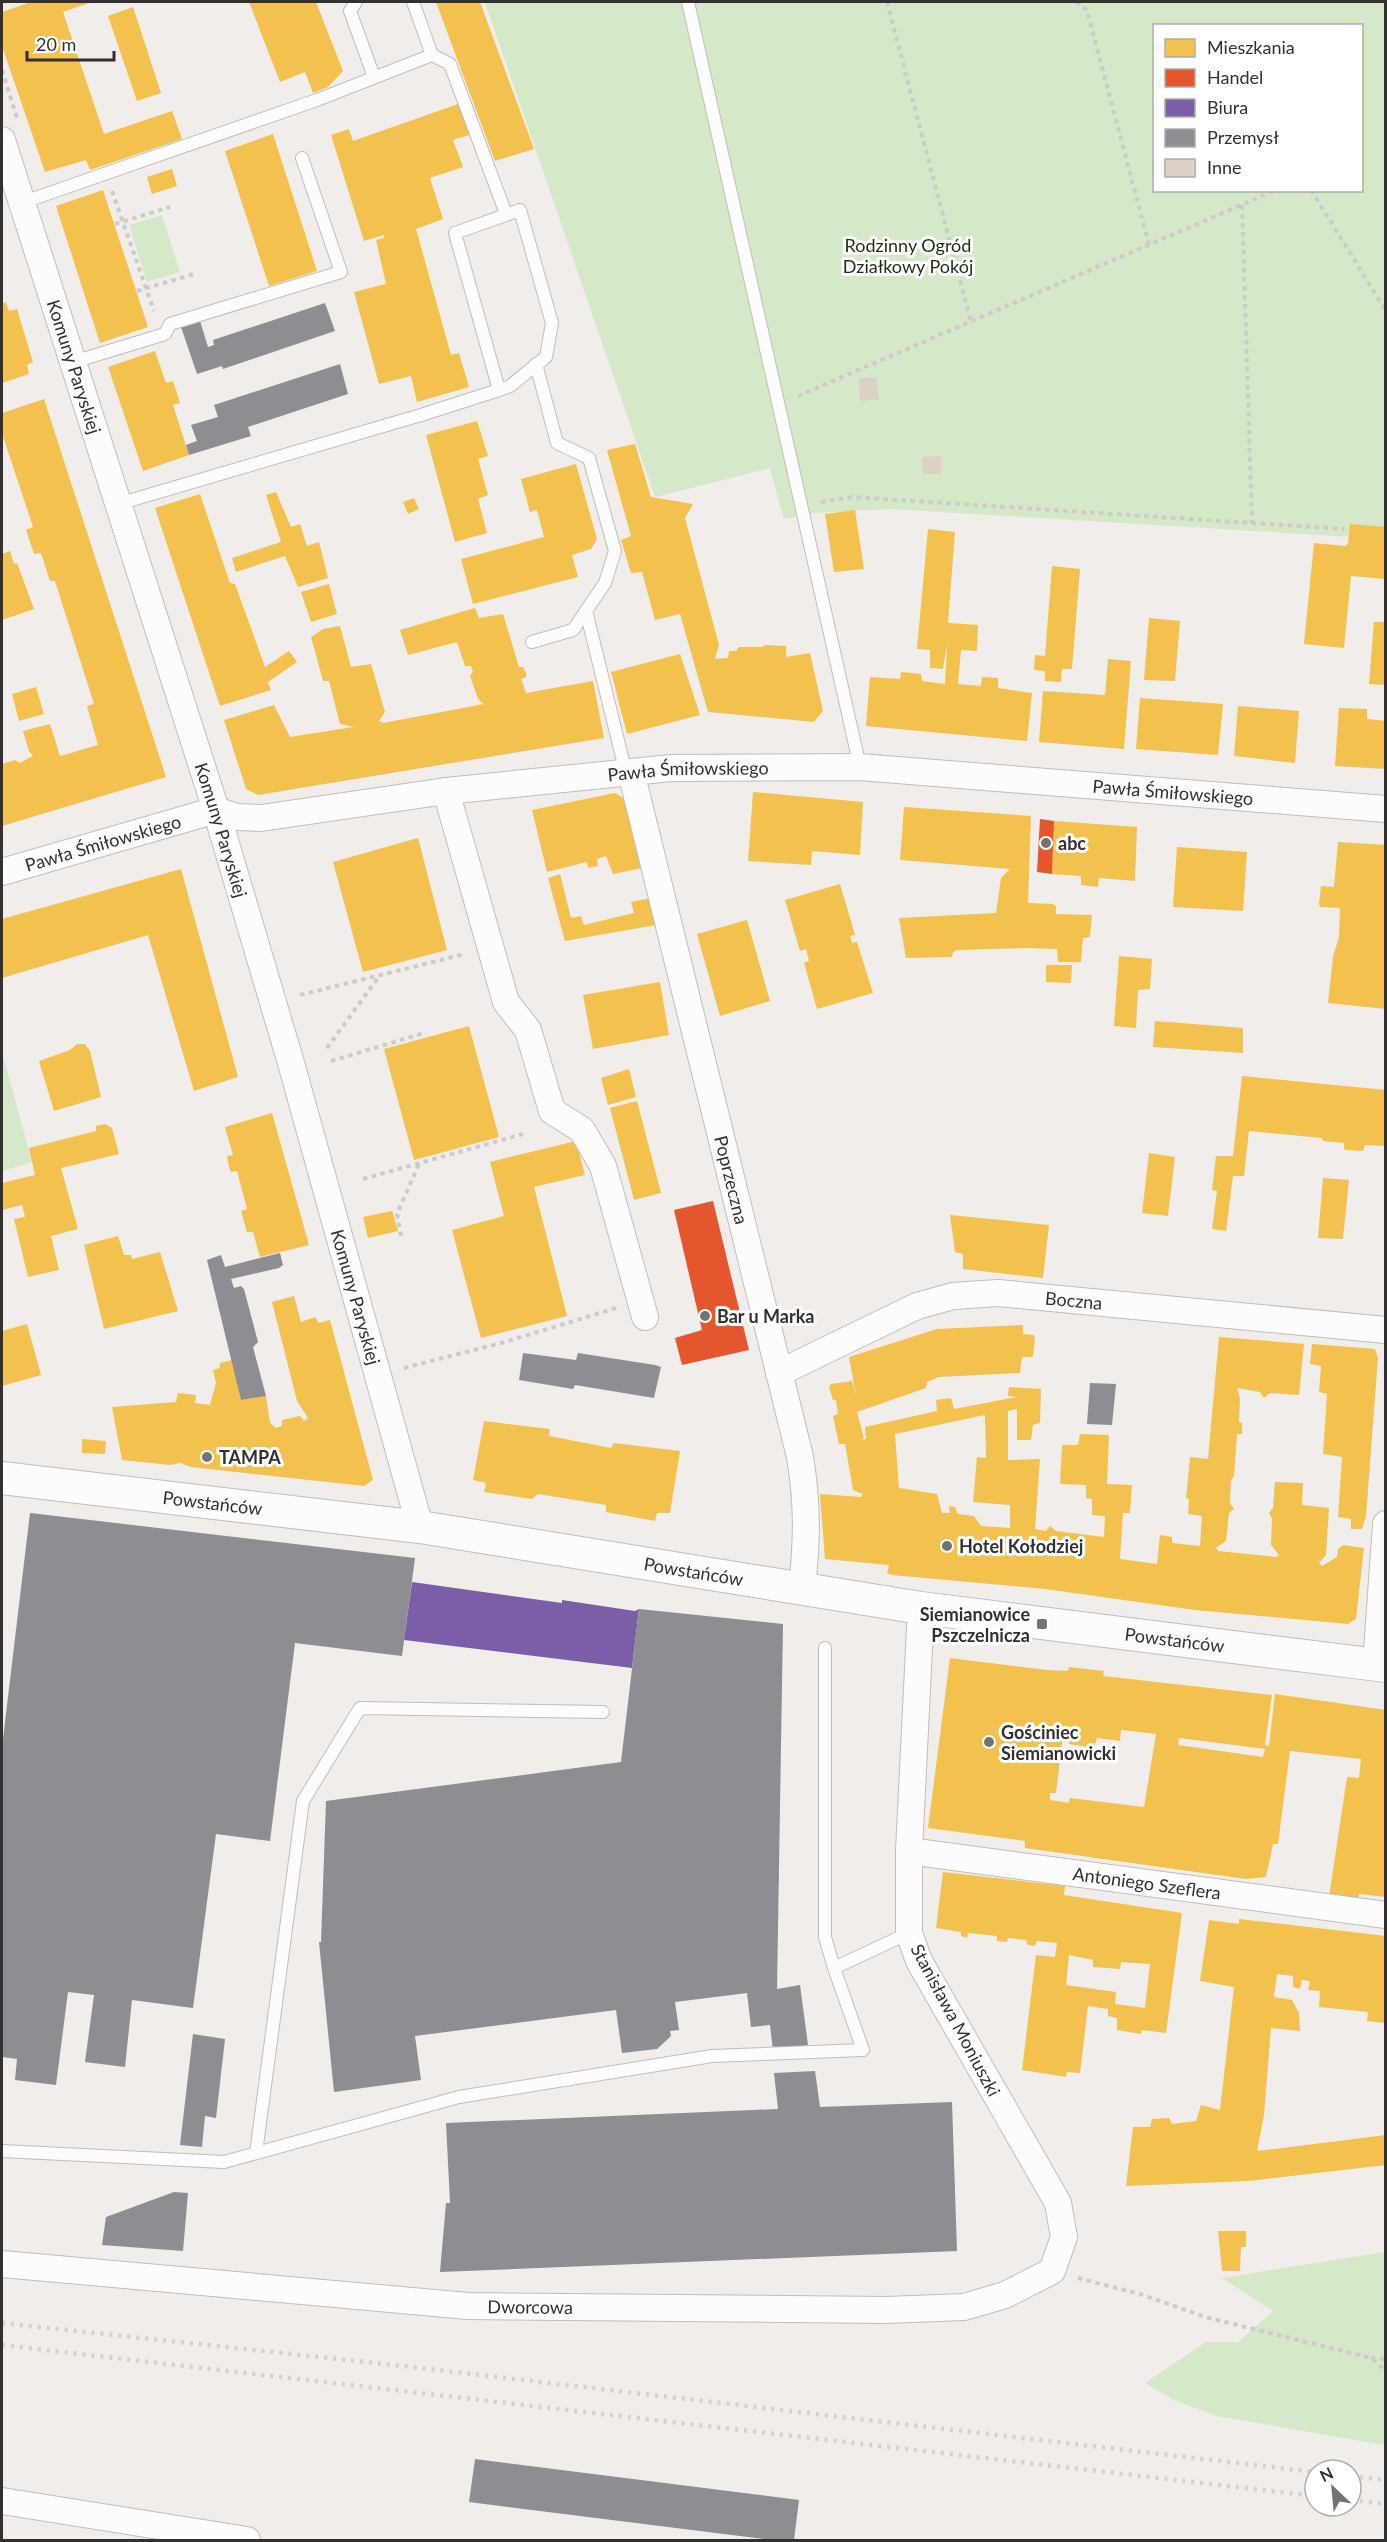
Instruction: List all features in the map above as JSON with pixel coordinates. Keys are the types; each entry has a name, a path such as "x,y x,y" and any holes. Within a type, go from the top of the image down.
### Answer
{"street":[{"name":"Komuny Paryskiej","path":"2,140 216,810 287,1052 420,1527"},
{"name":"Pawła Śmiłowskiego","path":"2,872 216,810 237,818 261,818 446,791 671,768 860,767 1386,809"},
{"name":"Poprzeczna","path":"628,772 800,1457 806,1495 808,1537 802,1589"},
{"path":"446,791 506,1002 528,1030 552,1111 582,1130 603,1166 643,1309"},
{"name":"Boczna","path":"778,1373 917,1306 953,1296 998,1293 1386,1330"},
{"name":"Powstańców","path":"2,1478 420,1527 921,1608 1381,1666"},
{"path":"1381,1666 1386,1524"},
{"name":"Stanisława Moniuszki","path":"921,1608 909,1851 909,1934 919,1961 1058,2203 1064,2237 1052,2271"},
{"name":"Antoniego Szeflera","path":"909,1851 1386,1915"},
{"name":"Dworcowa","path":"2,2264 468,2306 886,2310 964,2307 1005,2295 1052,2271"},
{"path":"2,2501 247,2541"}],"lane":[{"path":"356,2 350,11 374,77"},
{"path":"413,2 432,55 450,64 506,214"},
{"path":"688,2 860,767"},
{"path":"21,203 432,55"},
{"path":"73,362 165,334 170,324 341,272 302,158"},
{"path":"118,504 421,415 499,390 510,386 546,357 552,323 520,210 455,233 499,390"},
{"path":"532,642 573,630 605,583 615,551 589,458 557,443 536,364"},
{"path":"586,611 628,772"},
{"path":"2,2151 224,2162 470,2095 712,2056 863,2050 825,1936 825,1648"},
{"path":"256,2153 303,1800 360,1708 603,1712"},
{"path":"834,1968 909,1934"}],"path":[{"path":"887,2 971,322"},
{"path":"1076,2 1087,10 1149,245"},
{"path":"106,173 162,335"},
{"path":"778,405 1271,192"},
{"path":"1312,192 1386,311"},
{"path":"1242,205 1252,523"},
{"path":"115,224 170,207"},
{"path":"137,291 194,274"},
{"path":"801,504 852,497 1344,529"},
{"path":"300,994 474,951"},
{"path":"327,1048 381,974"},
{"path":"331,1061 424,1033"},
{"path":"363,1179 524,1134"},
{"path":"401,1236 397,1214 419,1163"},
{"path":"398,1370 643,1309"},
{"path":"1052,2271 1140,2294 1205,2318 1371,2358 1386,2359"},
{"path":"1371,2358 1386,2371"}],"green space":[{"name":"Rodzinny Ogród Działkowy Pokój","path":"485,2 1385,2 1385,539 892,509 813,513 784,519 770,468 655,497"},
{"path":"162,215 180,272 147,282 129,225"},
{"path":"2,1052 32,1162 2,1171"},
{"path":"1385,2252 1385,2445 1217,2416 1174,2400 1145,2383 1206,2342 1238,2342 1273,2311 1222,2278"}],"building: Mieszkania":[{"path":"31,2 92,2 63,12 104,134 172,111 182,139 90,170 86,160 45,172 2,46 2,12"},
{"path":"249,2 316,2 343,71 328,87 313,93 305,72 280,82"},
{"path":"436,2 480,2 534,149 495,161"},
{"path":"133,7 161,93 137,101 108,16"},
{"path":"461,103 472,134 453,140 463,167 430,178 443,219 416,229 451,355 459,353 469,387 417,402 411,376 379,384 354,292 386,284 376,240 384,238 384,235 364,241 331,135 349,129 353,141"},
{"path":"273,134 317,271 269,286 225,151"},
{"path":"172,169 177,186 152,194 147,177"},
{"path":"103,190 148,327 100,343 56,206"},
{"path":"6,302 9,311 17,309 33,362 27,365 29,374 2,383 2,304"},
{"path":"155,351 166,383 173,381 180,403 173,405 189,455 143,471 108,367"},
{"path":"44,399 166,777 2,826 2,764 15,760 20,763 33,756 29,751 23,731 50,724 60,756 98,745 87,706 94,704 55,581 50,581 41,553 34,554 26,530 33,527 2,433 2,413"},
{"path":"477,421 488,456 478,459 488,495 478,499 487,533 455,542 426,435"},
{"path":"635,444 651,497 693,504 685,518 719,645 715,659 728,658 729,651 736,651 739,647 763,647 764,645 786,646 786,657 810,653 823,711 814,722 708,712 680,614 655,620 642,572 631,573 621,540 631,536 607,450"},
{"path":"576,464 597,539 591,549 572,555 578,577 473,604 461,559 544,537 537,510 530,512 521,479"},
{"path":"276,492 291,527 300,524 307,546 319,542 328,578 298,587 285,556 236,572 232,558 281,542 266,495"},
{"path":"200,494 230,583 235,584 265,667 289,651 297,662 268,682 271,690 220,706 155,508"},
{"path":"414,498 419,509 408,514 403,502"},
{"path":"855,510 864,569 834,572 825,514"},
{"path":"1350,524 1386,527 1386,579 1351,576 1344,648 1304,644 1314,543 1345,546 1348,544"},
{"path":"928,529 955,532 948,623 978,625 977,651 961,650 958,684 981,686 982,677 998,678 998,688 1032,693 1027,741 866,726 870,677 900,679 901,672 921,674 922,681 945,684 947,643 943,669 930,668 930,650 917,649"},
{"path":"10,551 14,564 17,563 34,609 2,620 2,554"},
{"path":"1052,566 1080,569 1072,669 1062,669 1061,682 1045,681 1045,671 1034,670 1035,655 1045,656"},
{"path":"329,584 337,614 311,622 301,592"},
{"path":"475,608 479,618 503,614 519,667 523,667 526,673 526,677 521,679 526,693 593,681 604,738 258,795 246,789 224,720 274,705 290,737 354,727 340,724 329,681 323,681 311,637 323,629 340,626 351,667 371,664 385,712 379,721 383,723 484,704 478,699 470,676 473,672 471,666 465,666 457,642 408,655 400,630"},
{"path":"1149,618 1180,621 1175,681 1144,680"},
{"path":"1374,622 1386,622 1386,685 1369,684"},
{"path":"680,654 700,715 627,734 611,672"},
{"path":"1108,659 1131,661 1124,749 1039,742 1043,691 1105,695"},
{"path":"36,687 44,714 19,721 12,694"},
{"path":"1140,698 1223,704 1218,755 1136,749"},
{"path":"1238,706 1299,711 1295,763 1234,756"},
{"path":"1339,708 1367,709 1367,719 1386,721 1386,769 1335,766"},
{"path":"753,792 863,802 860,855 812,851 811,865 748,861"},
{"path":"615,793 630,802 643,868 613,874 606,856 597,859 598,866 588,868 587,862 547,872 532,810"},
{"path":"904,807 1031,816 1028,903 1053,904 1056,906 1056,914 1092,915 1090,937 1083,938 1081,962 1058,962 1057,949 1026,948 957,950 953,952 952,957 906,958 899,918 996,913 1001,878 1010,869 900,860"},
{"path":"1054,821 1137,827 1135,881 1099,878 1098,887 1081,885 1081,876 1052,874"},
{"path":"418,838 447,950 363,972 333,862"},
{"path":"1338,842 1386,845 1386,1009 1328,1003 1333,957 1339,937 1340,908 1320,907 1319,904 1321,886 1334,887"},
{"path":"1177,847 1247,852 1243,911 1173,907"},
{"path":"181,869 238,1077 194,1091 148,935 2,978 2,919"},
{"path":"560,874 571,918 581,916 584,925 634,913 631,902 651,898 656,925 565,941 548,878"},
{"path":"840,884 855,935 850,936 852,943 857,942 873,993 817,1009 804,963 809,961 806,949 800,951 785,900"},
{"path":"747,920 770,1001 720,1016 697,934"},
{"path":"1119,956 1152,959 1150,989 1138,990 1136,1028 1114,1026"},
{"path":"1046,965 1072,965 1071,983 1046,982"},
{"path":"660,982 669,1035 593,1049 583,995"},
{"path":"1155,1021 1243,1028 1243,1053 1153,1047"},
{"path":"469,1026 499,1137 414,1160 384,1049"},
{"path":"77,1044 85,1044 90,1051 101,1097 54,1111 39,1061 70,1050"},
{"path":"629,1069 636,1097 608,1105 601,1078"},
{"path":"1242,1076 1386,1090 1386,1146 1365,1145 1363,1151 1346,1150 1344,1143 1323,1141 1322,1138 1249,1131 1244,1176 1233,1176 1226,1231 1212,1229 1217,1191 1212,1190 1216,1156 1233,1156"},
{"path":"637,1101 661,1193 634,1200 610,1108"},
{"path":"272,1113 309,1245 260,1257 253,1232 247,1232 241,1211 247,1209 237,1171 231,1172 229,1167 227,1156 233,1155 225,1127"},
{"path":"105,1124 112,1128 119,1154 61,1168 78,1229 51,1236 59,1270 28,1277 14,1219 25,1217 22,1205 2,1210 2,1183 35,1175 29,1148 96,1131 96,1126"},
{"path":"576,1141 585,1175 534,1187 567,1316 481,1338 452,1230 504,1216 490,1162"},
{"path":"1149,1153 1175,1157 1168,1216 1142,1213"},
{"path":"1323,1178 1349,1180 1343,1239 1318,1238"},
{"path":"392,1211 398,1231 368,1238 363,1217"},
{"path":"950,1215 1049,1225 1043,1278 963,1269 963,1254 955,1252"},
{"path":"118,1236 124,1255 131,1255 132,1259 160,1252 178,1311 104,1329 84,1245"},
{"path":"294,1296 301,1322 315,1317 319,1323 330,1320 373,1480 364,1486 191,1467 180,1463 170,1465 122,1460 112,1407 176,1402 178,1393 196,1395 195,1403 210,1405 216,1383 213,1370 220,1368 220,1363 232,1360 241,1400 266,1396 270,1423 276,1428 282,1426 282,1420 300,1416 304,1421 308,1418 297,1401 272,1302"},
{"path":"27,1324 41,1375 2,1386 2,1331"},
{"path":"1023,1325 1023,1334 1034,1335 1033,1357 1022,1357 1020,1373 939,1377 927,1382 926,1388 857,1412 864,1438 861,1440 866,1439 865,1427 937,1411 936,1400 951,1398 954,1409 1017,1397 1008,1396 1009,1387 1041,1389 1040,1423 1033,1425 1031,1440 1017,1440 1017,1409 1008,1411 1008,1460 1040,1459 1035,1529 1046,1531 1050,1526 1056,1531 1104,1537 1105,1516 1092,1515 1092,1499 1086,1498 1086,1485 1060,1484 1062,1445 1078,1445 1080,1434 1109,1435 1107,1484 1132,1485 1130,1513 1123,1513 1120,1559 1157,1564 1160,1535 1172,1537 1172,1543 1200,1546 1202,1516 1188,1514 1189,1499 1186,1498 1190,1457 1208,1459 1219,1337 1304,1344 1299,1395 1270,1393 1264,1398 1260,1392 1237,1388 1240,1398 1239,1422 1242,1423 1242,1434 1237,1434 1234,1476 1231,1480 1230,1503 1234,1509 1229,1513 1226,1541 1216,1548 1218,1551 1276,1557 1279,1555 1271,1545 1272,1519 1269,1513 1273,1508 1275,1482 1303,1483 1302,1505 1329,1508 1326,1555 1319,1563 1322,1566 1337,1557 1338,1549 1343,1545 1364,1548 1356,1619 1348,1624 1195,1610 1045,1589 892,1575 887,1573 889,1565 825,1559 820,1494 861,1497 863,1494 853,1490 845,1444 839,1444 833,1416 838,1414 836,1400 833,1400 829,1387 831,1384 852,1381 856,1395 849,1357 937,1329","holes":["985,1415 986,1458 977,1457 973,1502 1010,1505 1010,1528 981,1526 974,1516 958,1514 955,1507 949,1506 950,1513 942,1513 937,1494 899,1488 895,1434"]},
{"path":"1312,1344 1375,1349 1378,1358 1366,1516 1362,1529 1351,1529 1351,1519 1338,1517 1342,1457 1323,1454 1327,1394 1319,1392 1321,1366 1310,1364"},
{"path":"484,1421 550,1429 549,1436 611,1448 614,1443 680,1451 670,1513 657,1513 655,1521 606,1512 606,1505 538,1494 532,1499 484,1492 486,1483 473,1480"},
{"path":"82,1439 106,1441 105,1454 82,1453"},
{"path":"950,1658 1047,1670 1068,1671 1069,1667 1104,1671 1103,1676 1272,1695 1265,1745 1269,1746 1275,1694 1386,1710 1386,1897 1359,1894 1358,1901 1329,1897 1347,1777 1359,1778 1361,1759 1290,1751 1278,1844 1273,1844 1266,1877 1246,1879 1025,1848 1025,1841 928,1828","holes":["1121,1730 1156,1734 1144,1807 1070,1798 1069,1803 1050,1800 1050,1793 1056,1793 1063,1735 1071,1737 1069,1744 1094,1748 1097,1738 1120,1741","1179,1738 1265,1749 1263,1757 1178,1745"]},
{"path":"943,1872 1065,1886 1064,1895 1182,1913 1166,2033 1142,2030 1141,2034 1117,2030 1117,2018 1108,2016 1108,2009 1088,2006 1080,2073 1067,2072 1066,2077 1022,2070 1036,1955 1055,1957 1057,1943 1037,1941 1035,1946 1028,1945 1026,1940 1008,1938 1007,1942 997,1941 997,1936 968,1933 967,1938 961,1936 961,1932 936,1928","holes":["1069,1955 1093,1960 1093,1967 1120,1969 1121,1962 1150,1964 1145,2008 1115,2004 1116,1992 1066,1985"]},
{"path":"1239,1919 1386,1936 1386,2023 1367,2021 1368,2012 1319,2007 1320,1991 1308,1990 1310,1981 1302,1980 1300,1989 1293,1987 1293,1976 1277,1974 1274,1997 1292,2000 1299,2013 1300,2031 1271,2028 1264,2115 1257,2151 1386,2135 1386,2165 1248,2181 1126,2186 1133,2127 1150,2127 1152,2119 1169,2118 1172,2124 1196,2121 1201,2105 1220,2110 1234,1987 1200,1981 1209,1920 1239,1924"},
{"path":"1218,2231 1246,2231 1246,2247 1241,2247 1240,2271 1222,2271"}],"building: Handel":[{"path":"1040,819 1054,821 1052,874 1037,872"},
{"path":"713,1201 749,1350 682,1365 675,1338 702,1330 674,1210"}],"building: Biura":[{"path":"412,1582 562,1603 562,1600 635,1611 639,1609 632,1668 404,1640"}],"building: Przemysł":[{"path":"325,303 335,331 223,369 222,366 197,374 181,327 200,321 208,347 214,345 213,340"},
{"path":"340,364 348,394 248,427 251,436 189,455 186,445 197,441 191,425 218,417 214,405"},
{"path":"280,1253 283,1265 279,1268 231,1279 234,1288 241,1286 244,1289 258,1342 253,1347 266,1396 241,1400 207,1260 221,1255 225,1267"},
{"path":"523,1353 576,1360 578,1353 661,1367 654,1398 575,1385 573,1389 519,1380"},
{"path":"1090,1383 1116,1384 1112,1425 1087,1424"},
{"path":"30,1513 415,1558 402,1656 295,1643 270,1841 216,1834 193,2008 132,2000 125,2067 85,2062 94,1995 68,1992 56,2085 15,2080 17,2059 2,2057 2,1747"},
{"path":"639,1609 783,1624 777,1989 800,1985 808,2045 773,2050 770,2025 751,2027 747,1993 675,2002 679,2030 670,2031 671,2036 657,2049 622,2053 616,2010 415,2036 421,2080 334,2092 319,1942 321,1942 326,1801 621,1762"},
{"path":"193,2034 225,2039 216,2118 205,2116 202,2147 180,2145"},
{"path":"815,2071 820,2107 952,2102 957,2251 440,2272 446,2203 450,2203 446,2123 778,2109 774,2073"},
{"path":"174,2192 188,2193 183,2251 102,2245 106,2217"},
{"path":"475,2459 799,2500 794,2540 771,2540 469,2502"}],"building: Inne":[{"path":"859,378 876,378 879,399 860,401"},
{"path":"941,456 941,474 923,474 922,457"}],"railway":[{"path":"2,2323 394,2365 1303,2471"},
{"path":"2,2345 1303,2495"},
{"path":"1363,2477 1386,2480"},
{"path":"1363,2501 1386,2504"}],"place":[{"name":"abc","path":"1046,843"},
{"name":"Bar u Marka","path":"705,1316"},
{"name":"TAMPA","path":"207,1457"},
{"name":"Hotel Kołodziej","path":"947,1546"},
{"name":"Siemianowice Pszczelnicza","path":"1042,1624"},
{"name":"Gościniec Siemianowicki","path":"989,1742"}]}
